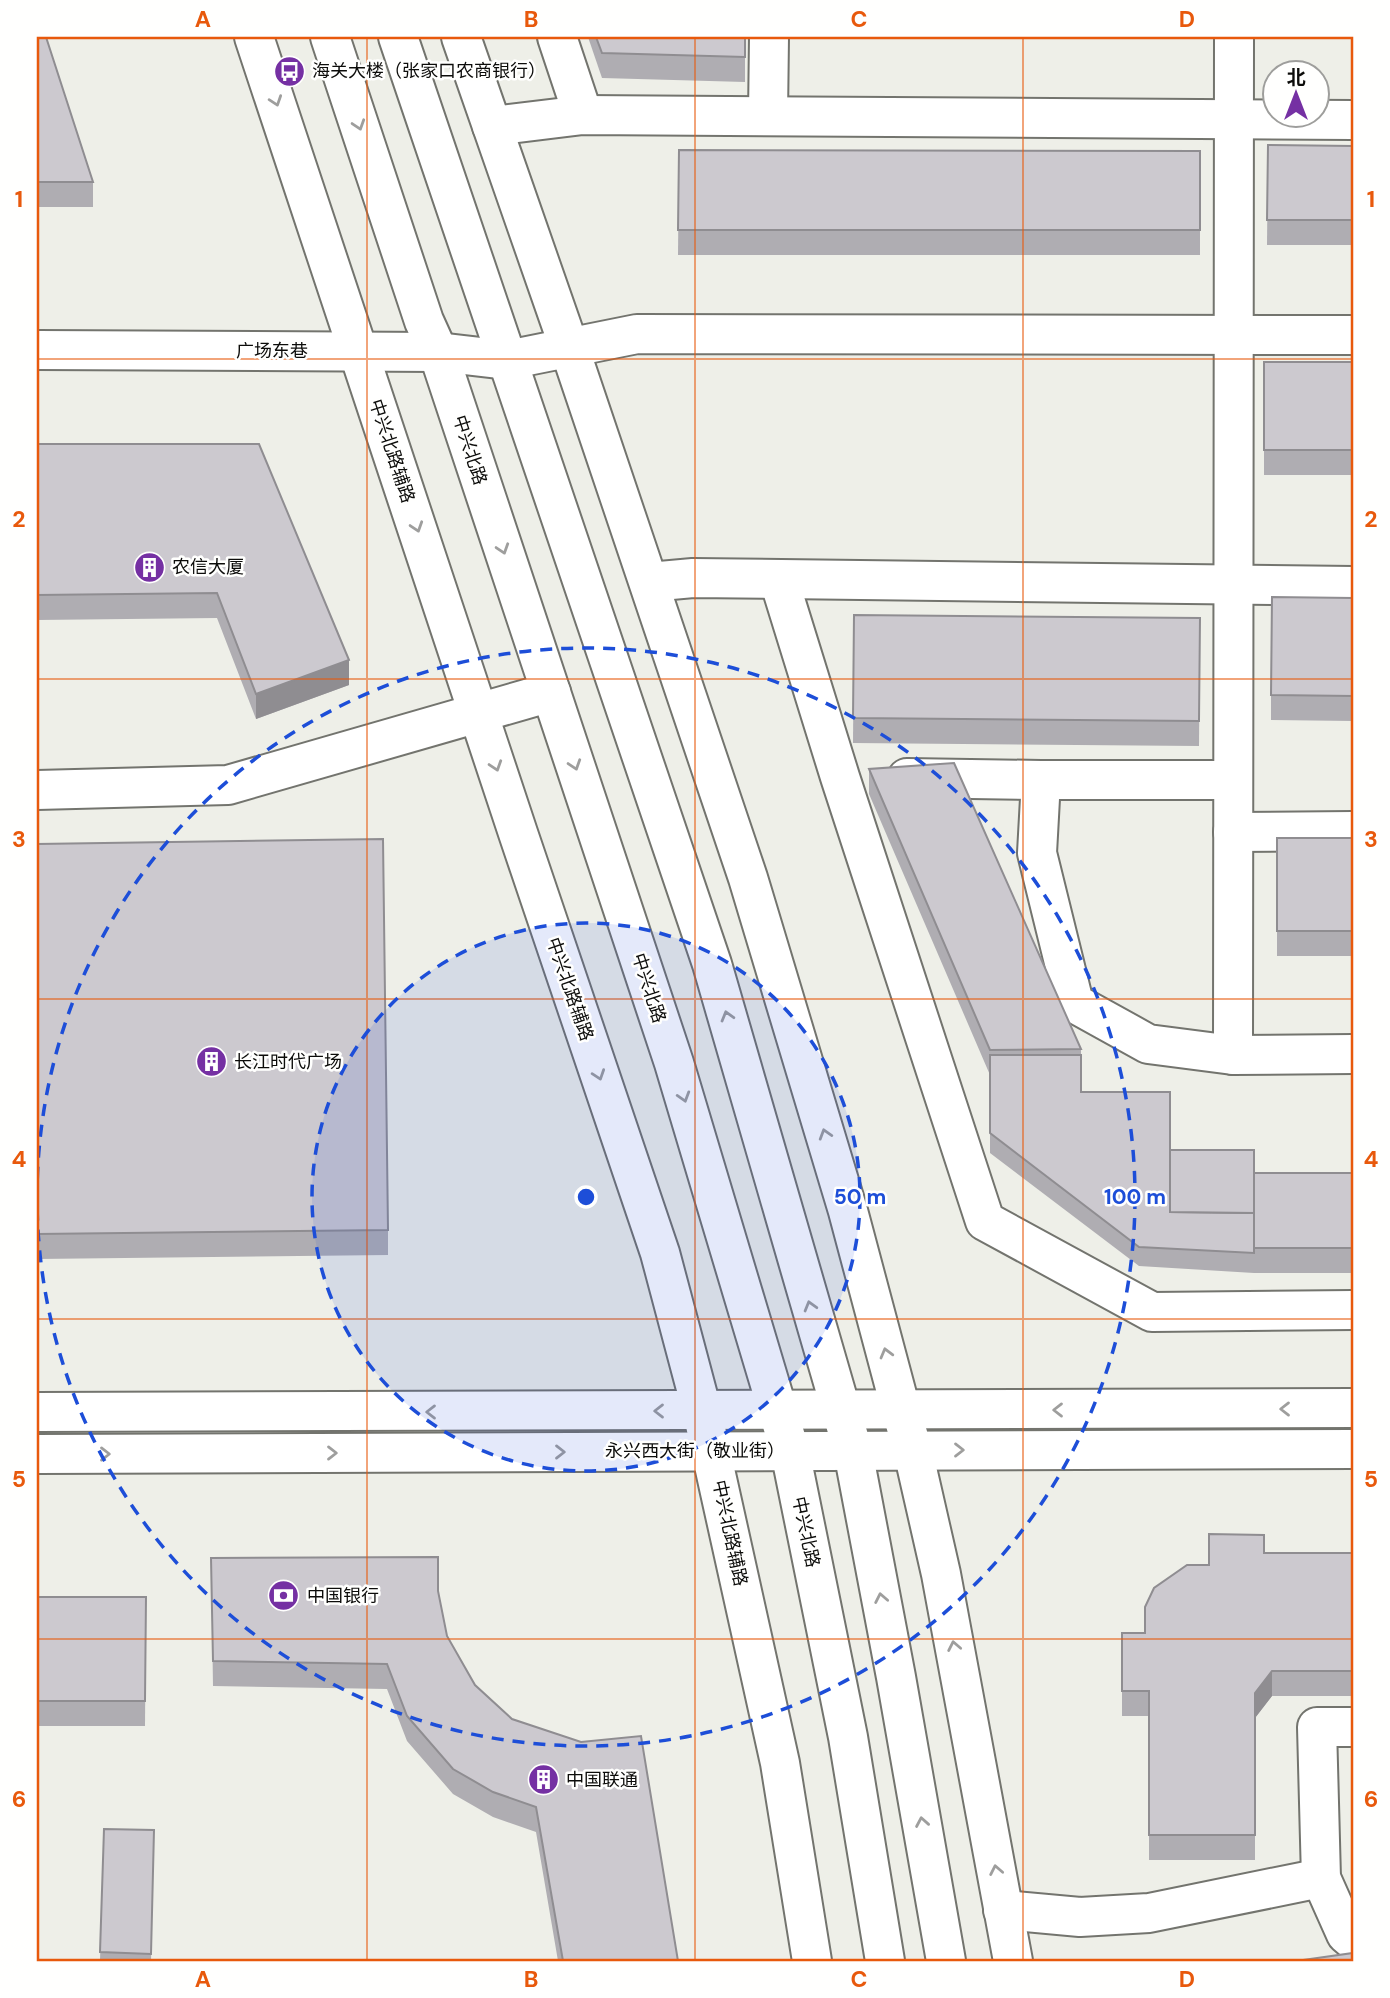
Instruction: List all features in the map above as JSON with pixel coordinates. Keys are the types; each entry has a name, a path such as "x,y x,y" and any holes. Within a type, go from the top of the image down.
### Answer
{"main road":[{"name":"中兴北路辅路","path":"254,37 660,1252 712,1451 780,1763 812,1961"},
{"name":"中兴北路","path":"330,37 424,321 438,352 674,1063 790,1451 848,1737 885,1961"},
{"path":"398,37 712,964 853,1451 946,1961"},
{"path":"461,37 748,878 848,1211 913,1451 941,1574 1013,1961"},
{"path":"557,37 583,115"},
{"path":"768,117 769,37"},
{"path":"1233,1055 1234,37"},
{"path":"492,126 583,115 1353,120"},
{"name":"广场东巷","path":"37,350 438,352 507,360 637,334 1353,335"},
{"path":"649,582 693,578 1353,586"},
{"path":"779,580 840,777 985,1221 1152,1312 1353,1310"},
{"path":"37,790 228,785 551,692"},
{"path":"840,777 1233,780"},
{"path":"1041,780 1037,853 1074,1003 1148,1044 1233,1055 1353,1054"},
{"path":"1233,832 1353,831"},
{"path":"37,1412 1353,1408"},
{"name":"永兴西大街（敬业街）","path":"37,1454 1353,1449"},
{"path":"1353,1727 1317,1727 1321,1878 1346,1934 1353,1940"},
{"path":"1003,1910 1080,1917 1149,1913 1321,1878"}],"building":[{"path":"37,37 46,37 93,182 37,182"},
{"path":"596,37 745,37 745,57 602,53"},
{"path":"1268,145 1353,146 1353,220 1267,220"},
{"path":"679,150 1200,151 1200,230 678,230"},
{"path":"1264,362 1353,362 1353,450 1264,450"},
{"path":"37,444 259,444 349,660 256,694 217,593 37,595"},
{"path":"1272,597 1353,598 1353,696 1271,695"},
{"path":"854,615 1200,618 1199,721 853,718"},
{"path":"954,763 1081,1049 990,1050 869,769"},
{"path":"1277,838 1353,838 1353,931 1277,931"},
{"name":"长江时代广场","path":"383,839 388,1230 37,1234 37,844"},
{"path":"990,1055 1081,1055 1081,1092 1170,1092 1170,1212 1254,1213 1254,1253 1139,1247 990,1133"},
{"path":"1170,1150 1254,1150 1254,1213 1170,1212"},
{"path":"1254,1173 1353,1173 1353,1248 1254,1248"},
{"path":"1209,1534 1264,1535 1264,1553 1353,1553 1353,1671 1272,1671 1255,1693 1255,1835 1149,1835 1149,1691 1122,1691 1122,1633 1145,1633 1145,1607 1154,1588 1187,1565 1209,1565"},
{"name":"中国联通","path":"438,1557 438,1591 447,1636 475,1685 512,1719 581,1742 641,1736 678,1961 563,1961 536,1807 493,1792 453,1769 407,1716 387,1664 213,1661 211,1558"},
{"path":"37,1597 146,1597 145,1701 37,1701"},
{"path":"104,1829 154,1830 151,1954 100,1952"},
{"path":"1353,1953 1353,1961 1296,1961"}],"place":[{"name":"海关大楼（张家口农商银行）","path":"289,71"},
{"name":"农信大厦","path":"149,567"},
{"name":"长江时代广场","path":"211,1062"},
{"name":"中国银行","path":"284,1596"},
{"name":"中国联通","path":"543,1780"}]}
